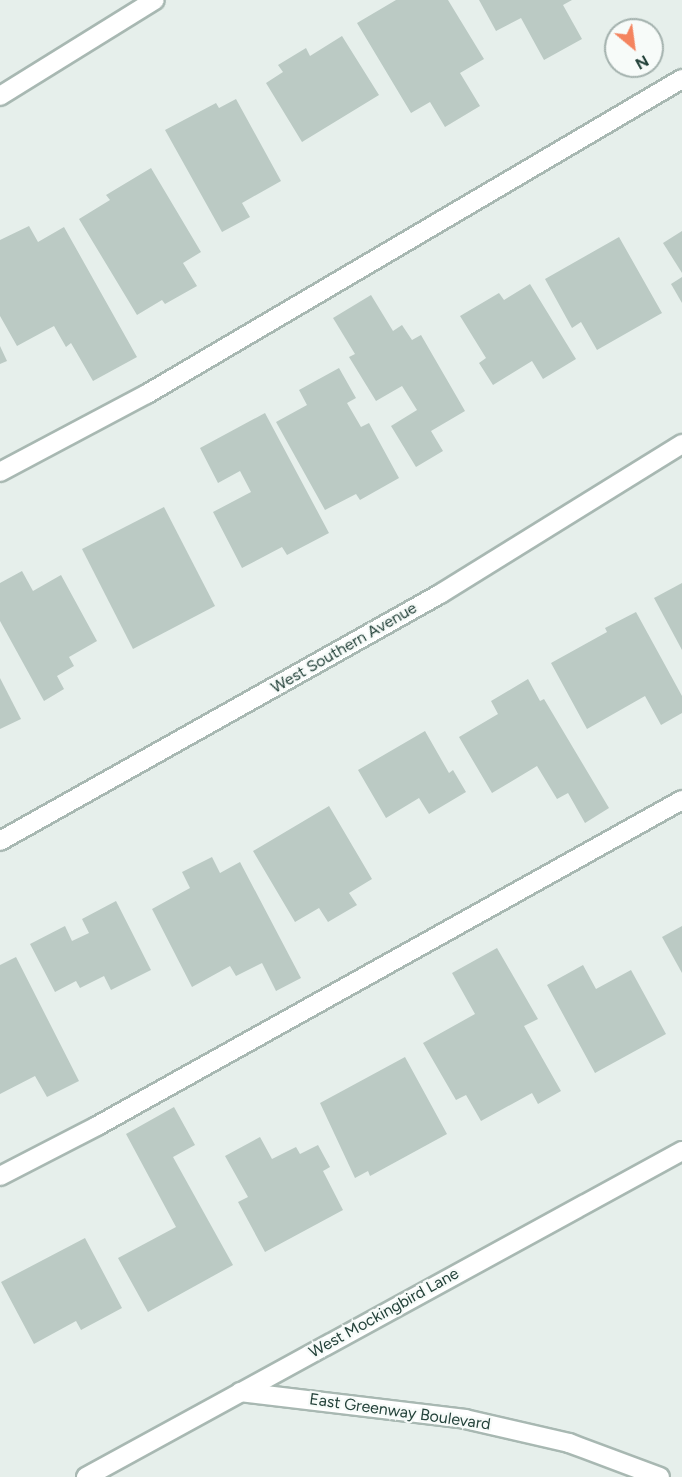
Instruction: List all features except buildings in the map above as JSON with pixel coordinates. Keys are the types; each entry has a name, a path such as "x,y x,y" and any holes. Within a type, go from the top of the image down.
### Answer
{"street":[{"path":"0,96 155,0"},
{"path":"0,472 147,394 682,79"},
{"name":"West Southern Avenue","path":"0,841 440,594 682,444"},
{"path":"0,1176 98,1126 682,800"},
{"name":"West Mockingbird Lane","path":"86,1477 682,1151"},
{"name":"East Greenway Boulevard","path":"240,1392 465,1419 569,1443 660,1477"}]}
